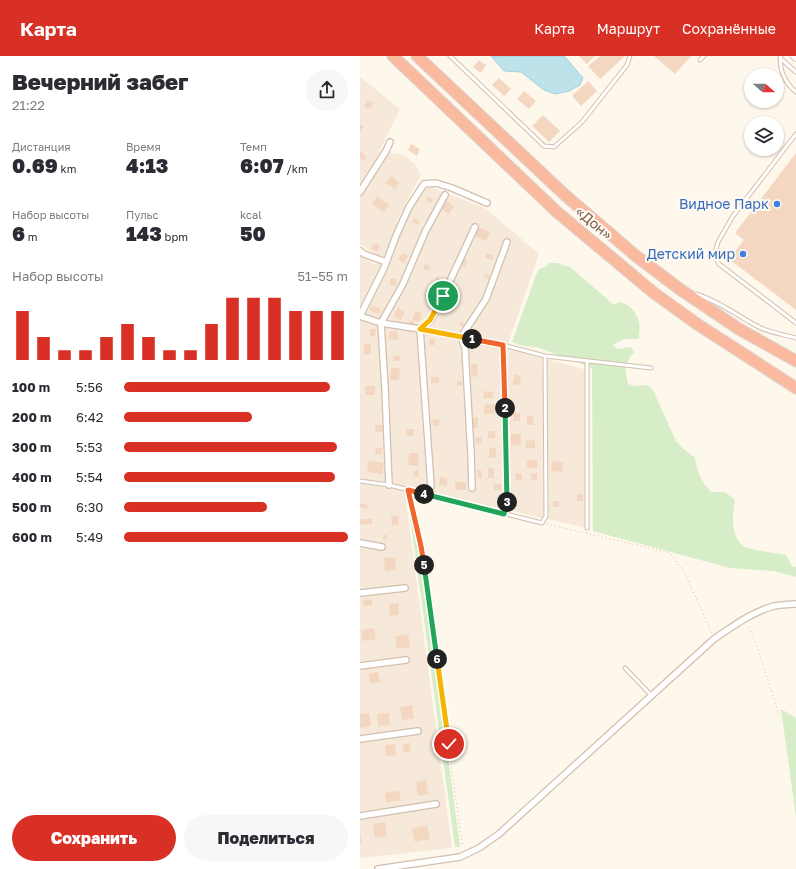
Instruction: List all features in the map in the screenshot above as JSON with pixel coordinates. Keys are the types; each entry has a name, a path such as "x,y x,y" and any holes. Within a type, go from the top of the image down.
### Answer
{"highway":[{"name":"«Дон»","path":"393,56 557,212 654,293 697,324 796,388"},
{"name":"«Дон»","path":"417,56 565,195 636,256 681,290 738,329 796,361"}],"street":[{"path":"360,192 386,151 390,142"},
{"path":"487,203 452,188 436,184 424,184 409,207 384,268 360,316 381,323 503,345"},
{"path":"389,485 381,323 403,284 425,232 444,195"},
{"path":"420,329 430,320 443,296 475,227"},
{"path":"461,337 486,299 507,242"},
{"path":"360,251 364,254 386,262"},
{"path":"420,329 431,486"},
{"path":"461,337 465,348 472,488"},
{"path":"360,543 382,547"},
{"path":"360,593 405,588"},
{"path":"378,869 446,860 460,857 479,848 499,834 714,639 739,621 756,613 775,606 796,604"},
{"path":"360,666 406,660"},
{"path":"360,739 418,731"},
{"path":"360,816 436,804"}],"lane":[{"path":"450,56 544,146 554,147 582,122 627,65 630,56"},
{"path":"700,60 704,56"},
{"path":"780,57 796,72"},
{"path":"780,57 780,69 792,89 796,92"},
{"path":"796,134 733,216 718,242 714,256 719,264 796,323"},
{"path":"681,290 721,304 758,327 774,333 796,338"},
{"path":"504,514 507,502 503,345 544,356 651,368"},
{"path":"360,481 389,485 542,523 546,516 544,356"},
{"path":"587,362 587,528"},
{"path":"625,668 652,696"}],"path":[{"path":"408,490 421,546 462,844"},
{"path":"542,523 670,553 685,574 714,639"},
{"path":"749,627 780,718"}],"shaded area":[{"path":"360,77 400,109 379,152 382,155 360,188"},
{"path":"386,152 403,155 415,164 421,175 396,222 398,224 407,206 422,184 485,208 539,254 506,349 587,370 587,528 404,487 452,848 360,858 360,254 363,256 362,258 376,265 378,262 379,263 383,255 378,256 360,244 360,194"}],"green space":[{"path":"550,263 557,263 570,267 614,305 620,302 626,304 634,311 640,327 638,339 624,339 613,345 617,349 631,347 634,353 628,360 626,367 628,384 635,386 648,385 653,390 676,441 695,458 698,472 702,480 711,492 725,492 735,500 733,526 734,532 740,543 748,548 786,555 792,566 796,567 796,577 774,571 730,568 593,531 592,368 537,347 524,346 512,342 536,275 539,269"},
{"path":"409,509 415,510 460,847 455,847"},
{"path":"781,709 796,718 796,817"}],"water":[{"path":"491,56 564,56 583,78 580,85 569,91 555,94 544,90 521,72 504,71"}],"building":[{"path":"579,56 595,56 587,64"},
{"path":"600,56 625,56 600,79 588,66"},
{"path":"654,56 691,56 675,74"},
{"path":"479,60 486,65 481,73 473,67"},
{"path":"499,78 511,89 504,96 492,85"},
{"path":"588,81 597,91 581,106 572,96"},
{"path":"524,91 536,101 529,109 517,99"},
{"path":"367,100 374,103 370,109 364,106"},
{"path":"543,115 560,131 549,142 532,126"},
{"path":"360,124 364,127 361,132 360,131"},
{"path":"411,144 420,149 417,156 408,150"},
{"path":"360,151 367,156 364,161 360,158"},
{"name":"Видное Парк","path":"796,153 796,310 729,259 744,240 735,233"},
{"path":"391,176 399,182 395,189 386,183"},
{"path":"377,196 389,205 384,212 372,204"},
{"path":"428,197 433,200 432,203 426,200"},
{"path":"446,201 454,206 449,214 441,209"},
{"path":"415,218 420,221 418,225 412,222"},
{"path":"478,227 490,232 486,241 474,236"},
{"path":"374,243 380,246 377,252 371,249"},
{"path":"402,253 408,256 404,263 398,260"},
{"path":"486,253 493,255 492,260 485,258"},
{"path":"463,259 467,260 465,267 461,265"},
{"path":"425,264 430,266 428,271 423,269"},
{"path":"485,274 490,276 489,279 484,277"},
{"path":"436,277 443,280 441,285 434,283"},
{"path":"391,278 397,279 396,286 390,285"},
{"path":"372,305 381,309 379,314 369,310"},
{"path":"398,308 405,312 401,320 394,316"},
{"path":"415,311 422,313 419,322 412,320"},
{"path":"410,320 414,322 412,326 408,325"},
{"path":"461,321 465,324 463,327 459,325"},
{"path":"370,329 376,329 375,336 370,336"},
{"path":"389,331 398,332 398,340 389,339"},
{"path":"475,333 481,335 479,340 474,338"},
{"path":"429,339 435,339 435,345 429,345"},
{"path":"371,343 371,354 364,355 364,344"},
{"path":"393,356 400,356 400,361 393,361"},
{"path":"471,364 477,364 478,376 472,377"},
{"path":"391,368 400,368 399,380 390,380"},
{"path":"515,374 521,376 519,386 512,384"},
{"path":"431,377 439,377 439,383 431,383"},
{"path":"457,381 462,381 462,386 457,386"},
{"path":"365,386 375,386 375,395 365,395"},
{"path":"484,391 493,392 493,398 483,398"},
{"path":"485,404 495,405 494,414 484,414"},
{"path":"513,413 520,413 520,421 513,421"},
{"path":"527,416 533,416 534,425 527,425"},
{"path":"478,417 478,428 472,428 472,418"},
{"path":"433,419 440,420 439,426 433,425"},
{"path":"375,425 382,425 382,432 375,432"},
{"path":"407,429 414,429 413,436 406,436"},
{"path":"488,431 495,431 495,438 488,438"},
{"path":"511,434 521,434 521,445 511,446"},
{"path":"475,437 481,437 482,443 476,444"},
{"path":"535,440 535,448 526,448 526,441"},
{"path":"375,448 382,448 382,454 376,454"},
{"path":"489,448 496,448 496,458 489,458"},
{"path":"409,453 419,453 418,466 408,465"},
{"path":"527,460 537,460 537,468 527,468"},
{"path":"369,461 384,463 382,474 367,472"},
{"path":"552,461 563,462 562,472 551,471"},
{"path":"488,468 494,468 494,478 488,478"},
{"path":"419,470 419,477 414,477 414,471"},
{"path":"477,470 481,470 482,478 478,478"},
{"path":"516,473 522,474 522,481 515,480"},
{"path":"531,473 537,473 537,480 531,480"},
{"path":"440,477 447,478 447,486 439,485"},
{"path":"455,482 466,482 466,490 455,490"},
{"path":"493,484 501,484 501,490 494,490"},
{"path":"583,494 583,501 577,501 577,495"},
{"path":"553,501 559,501 559,507 553,507"},
{"path":"360,503 368,505 367,509 360,507"},
{"path":"398,515 399,525 392,526 391,516"},
{"path":"360,519 372,519 372,524 360,525"},
{"path":"383,535 387,535 387,539 383,540"},
{"path":"395,557 396,570 385,571 384,558"},
{"path":"372,599 372,605 363,606 363,600"},
{"path":"398,603 399,615 390,616 389,604"},
{"path":"374,628 376,639 363,641 361,630"},
{"path":"408,634 410,647 397,649 395,636"},
{"path":"378,672 380,682 371,684 368,674"},
{"path":"412,705 414,718 402,720 400,707"},
{"path":"369,713 371,726 360,728 360,714"},
{"path":"389,713 390,725 378,726 377,714"},
{"path":"409,743 411,751 404,753 402,745"},
{"path":"395,744 396,755 386,756 385,745"},
{"path":"426,780 428,794 418,796 416,782"},
{"path":"399,791 401,800 386,802 385,793"},
{"path":"385,822 387,836 375,838 373,824"},
{"path":"427,825 430,839 415,842 412,828"},
{"path":"360,833 362,843 360,844"}],"place":[{"name":"Видное Парк","path":"777,204"},
{"name":"Детский мир","path":"743,254"}],"route":[{"path":"443,296 430,320 420,329 503,345 507,502 504,514 408,490 421,546 449,744"}]}
